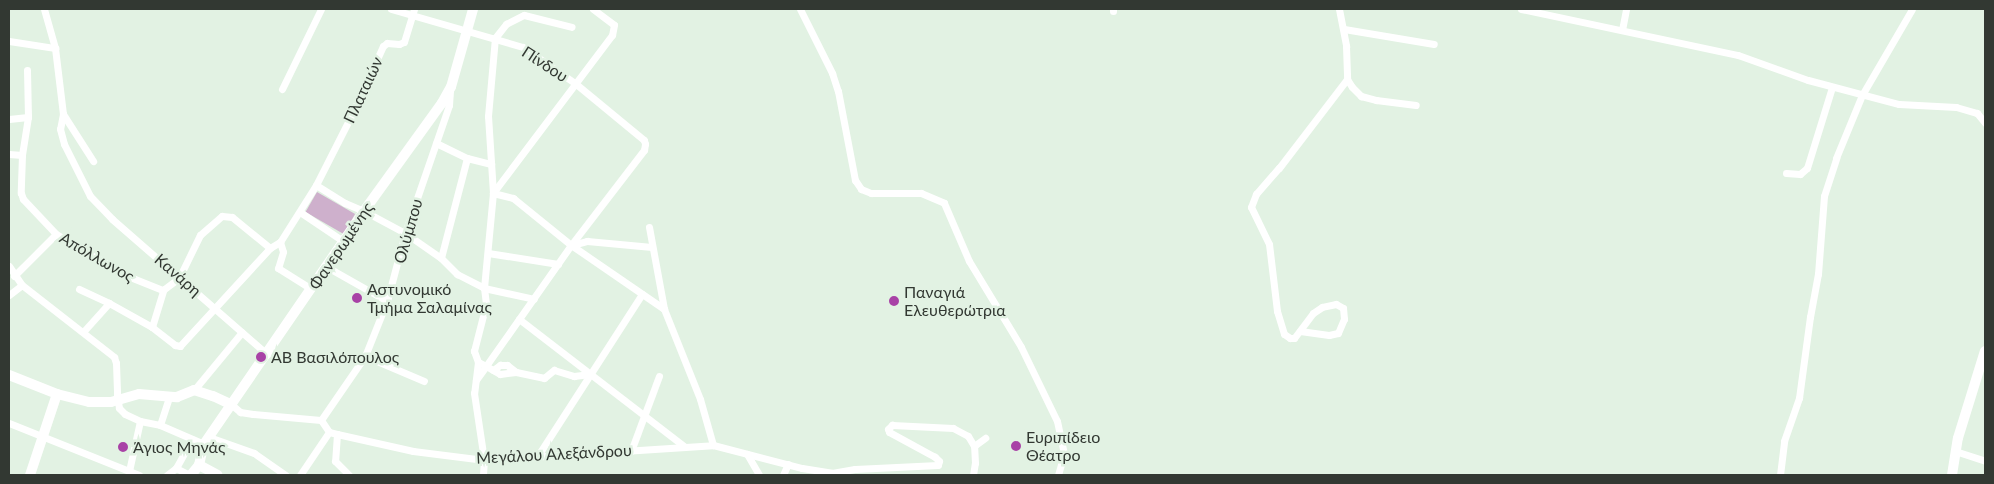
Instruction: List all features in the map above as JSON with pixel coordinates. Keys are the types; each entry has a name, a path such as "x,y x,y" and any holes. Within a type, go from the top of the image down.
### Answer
{"main road":[{"name":"Φανερωμένης","path":"191,475 199,464 207,441 364,210 432,119 451,87 473,9"},
{"path":"1952,475 1955,450 1985,357"},
{"path":"9,375 57,394 89,402 118,401 139,394 177,398 194,390 232,405"},
{"path":"30,475 57,394"},
{"path":"199,464 218,475"}],"street":[{"name":"Κανάρη","path":"44,9 56,48 62,114 60,129 64,144 90,196 112,219 267,354"},
{"path":"282,89 321,9"},
{"name":"Πίνδου","path":"391,9 413,12 523,47 576,84 644,140 644,150 571,245"},
{"path":"493,193 576,84 614,30 614,25 593,9"},
{"path":"800,9 832,74 838,91 855,180 861,189 866,192 921,193 944,204 969,261 1021,347 1057,421 1064,454 1058,475"},
{"path":"1339,9 1344,29 1347,79 1361,96 1376,100 1416,105"},
{"path":"1521,9 1738,55 1785,73 1905,105 1956,107 1977,113 1985,122"},
{"path":"1622,30 1626,9"},
{"path":"1780,475 1784,441 1799,398 1818,274 1824,196 1836,158 1862,95 1912,9"},
{"name":"Πλαταιών","path":"316,185 350,118 383,46 386,43 399,44 404,42 413,12"},
{"path":"483,475 484,460 474,393 478,362 474,351 486,304 484,288 493,193 488,116 495,38 506,24 525,12 572,27"},
{"path":"1344,29 1434,44"},
{"path":"9,41 56,48"},
{"name":"Απόλλωνος","path":"27,70 28,117 22,155 21,193 23,199 56,234 130,277 163,290"},
{"path":"1300,330 1329,334 1338,333 1344,320 1343,308 1336,304 1322,307 1313,313 1300,330 1294,338 1287,337 1284,334 1277,311 1269,244 1251,207 1256,194 1284,162 1347,79"},
{"name":"Ολύμπου","path":"321,420 365,356 387,302 405,233 449,106 451,87"},
{"path":"1786,173 1800,174 1807,168 1832,87"},
{"path":"62,114 93,161"},
{"path":"9,119 28,117"},
{"path":"436,143 467,158 491,164"},
{"path":"9,154 22,155"},
{"path":"441,258 467,158"},
{"path":"79,288 152,327 175,345 180,346 214,306 270,248 280,242 316,185 345,203 364,210 405,233 441,258 457,274 484,288 534,299"},
{"path":"493,193 513,198 571,245 664,309"},
{"path":"300,212 344,241"},
{"path":"152,327 163,290 179,278 200,235 216,219 222,216 236,220 270,248"},
{"path":"649,227 664,309 700,399 713,445"},
{"path":"14,276 56,234"},
{"path":"475,383 489,368 519,319 571,245 587,241 652,247"},
{"path":"280,242 282,252 278,268 312,289"},
{"path":"488,253 558,264"},
{"path":"9,266 14,276 22,285 114,357 119,408 125,414 140,421 160,425 192,440 207,441 254,453 286,475"},
{"path":"327,267 387,302"},
{"path":"9,295 22,285"},
{"path":"537,456 642,294"},
{"path":"83,332 109,303"},
{"path":"519,319 684,446"},
{"path":"194,390 242,332"},
{"path":"365,356 424,381"},
{"path":"478,362 500,374 516,372 544,378 554,370 574,376 590,374"},
{"path":"631,451 658,376"},
{"path":"160,425 169,398"},
{"path":"232,405 240,412 321,420 333,433 335,461 350,475"},
{"path":"130,471 140,421"},
{"path":"9,423 139,475"},
{"name":"Μεγάλου Αλεξάνδρου","path":"333,433 412,451 484,460 713,445 832,473 855,469 938,465 939,461 935,457 889,432 888,429 892,426 953,428 968,436 974,446"},
{"path":"300,475 333,433"},
{"path":"972,475 975,463 974,446 985,438"},
{"path":"166,475 176,468 192,440"},
{"path":"1955,450 1985,461"},
{"path":"747,454 759,475"},
{"path":"783,475 788,464"},
{"path":"176,468 191,475"}],"shaded area":[{"path":"317,192 355,214 344,234 306,212"}],"place":[{"name":"Αστυνομικό Τμήμα Σαλαμίνας","path":"357,298"},
{"name":"Παναγιά Ελευθερώτρια","path":"894,301"},
{"name":"ΑΒ Βασιλόπουλος","path":"261,357"},
{"name":"Ευριπίδειο Θέατρο","path":"1016,446"},
{"name":"Άγιος Μηνάς","path":"123,447"}]}
